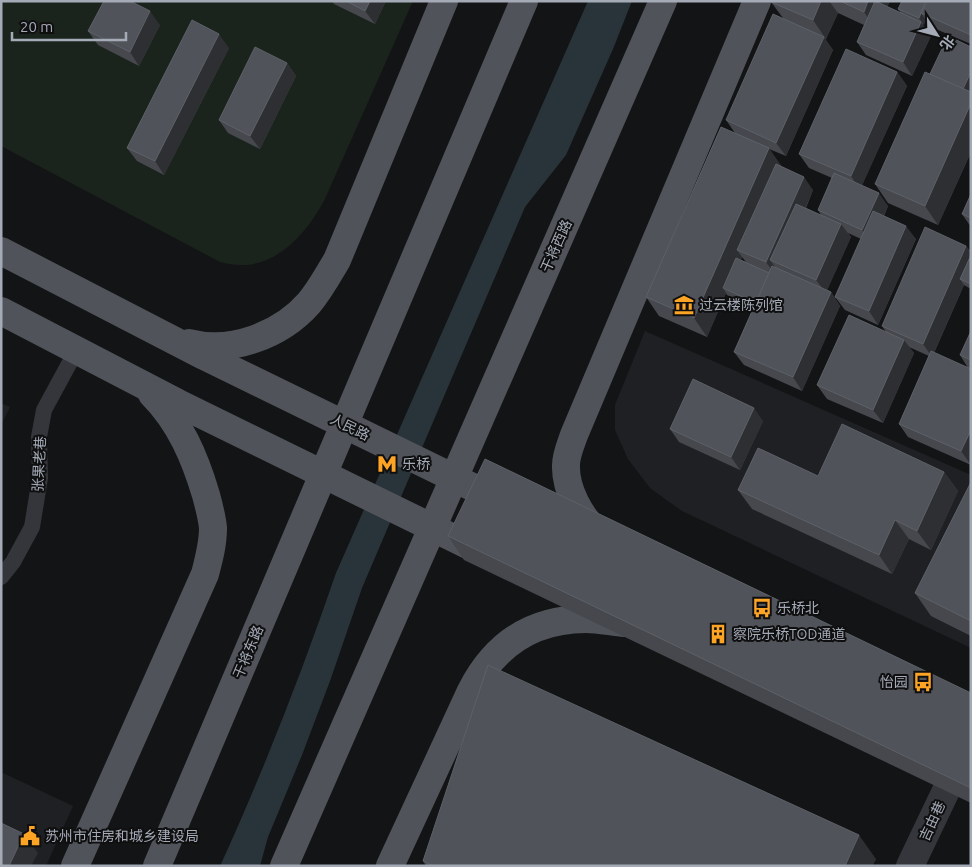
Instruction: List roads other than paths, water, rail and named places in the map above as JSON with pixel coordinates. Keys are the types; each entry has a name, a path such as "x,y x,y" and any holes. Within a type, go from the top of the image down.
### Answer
{"main road":[{"path":"172,339 201,346 226,346 243,342 259,337 285,323 308,304 337,260 444,1"},
{"name":"干将东路","path":"157,866 524,1"},
{"name":"干将西路","path":"284,866 664,1"},
{"path":"564,532 613,553 582,513 569,490 566,464 574,435 757,1"},
{"name":"人民路","path":"1,251 285,396 519,510"},
{"path":"1,311 261,444 497,559"},
{"path":"75,866 205,574 212,544 213,527 210,512 193,456 184,436 170,415 140,383"},
{"path":"390,866 470,691 480,674 498,653 511,641 550,623 588,619 638,628 568,594"}],"street":[{"name":"吉由巷","path":"910,866 953,776"}],"lane":[{"name":"张果老巷","path":"1,577 13,562 32,527 40,478 39,437 44,410 76,351"}],"place":[{"name":"过云楼陈列馆","path":"684,305"},
{"name":"乐桥","path":"387,464"},
{"name":"乐桥北","path":"762,608"},
{"name":"察院乐桥TOD通道","path":"718,634"},
{"name":"怡园","path":"923,682"},
{"name":"苏州市住房和城乡建设局","path":"30,836"}]}
